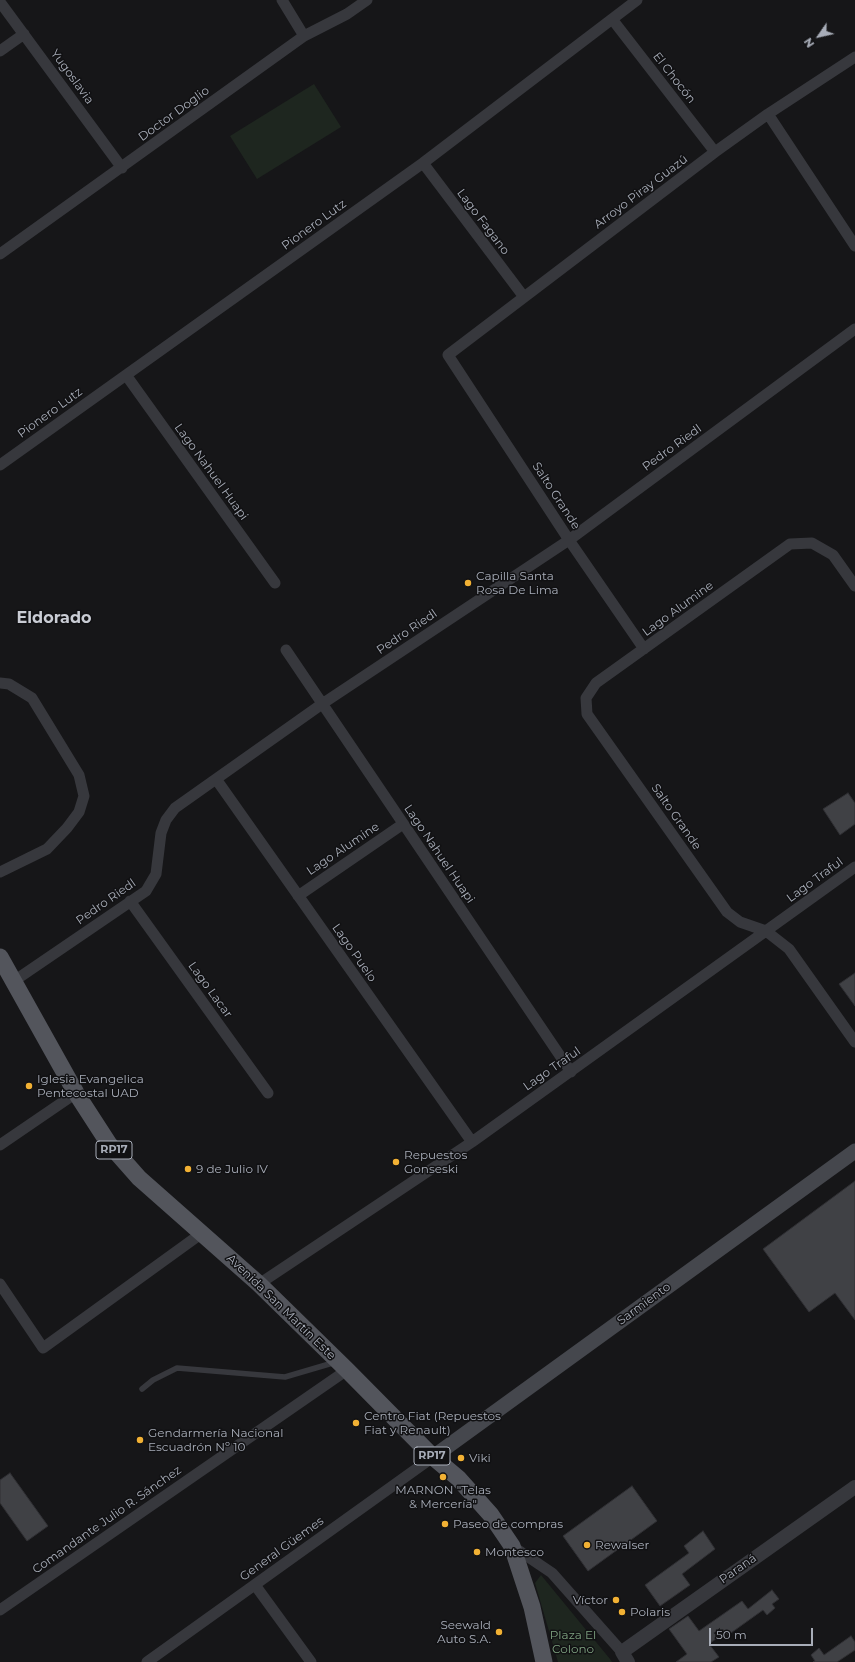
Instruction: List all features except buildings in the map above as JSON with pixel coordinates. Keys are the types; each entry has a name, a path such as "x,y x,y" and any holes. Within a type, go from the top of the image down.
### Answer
{"main road":[{"name":"Avenida San Martín Este","path":"0,957 76,1093 109,1144 134,1172 258,1284 342,1365 433,1457 458,1478 491,1514 512,1546 532,1607 544,1662"},
{"name":"Sarmiento","path":"433,1457 855,1151"}],"street":[{"path":"282,0 304,36"},
{"name":"Doctor Doglio","path":"0,254 122,168 304,36 347,14 367,0"},
{"name":"Pionero Lutz","path":"0,465 422,163 638,0"},
{"name":"Yugoslavia","path":"0,2 122,168"},
{"name":"El Chocón","path":"612,19 715,152"},
{"path":"0,51 24,34"},
{"name":"Arroyo Piray Guazú","path":"448,355 715,152 768,114 855,57"},
{"path":"768,114 855,246"},
{"name":"Lago Fagano","path":"422,163 524,297"},
{"name":"Pedro Riedl","path":"14,981 146,891 156,874 160,833 166,820 175,808 322,704 569,540 855,329"},
{"name":"Salto Grande","path":"448,355 569,540 644,649"},
{"name":"Lago Nahuel Huapi","path":"126,375 275,584"},
{"name":"Lago Alumine","path":"586,698 596,683 790,544 812,543 833,555 855,586"},
{"name":"Lago Nahuel Huapi","path":"286,650 571,1072"},
{"path":"0,683 9,684 32,698 79,775 84,796 79,812 67,828 47,849 0,872"},
{"name":"Salto Grande","path":"586,698 587,714 727,912 740,922 766,931 789,949 855,1042"},
{"name":"Lago Puelo","path":"216,779 472,1142"},
{"name":"Lago Alumine","path":"298,896 403,824"},
{"name":"Lago Traful","path":"258,1284 472,1142 855,867"},
{"name":"Lago Lacar","path":"130,901 268,1093"},
{"path":"0,1145 76,1093"},
{"path":"0,1284 43,1348 202,1233"},
{"name":"Comandante Julio R. Sánchez","path":"0,1610 342,1365"},
{"name":"General Güemes","path":"147,1662 433,1457"},
{"name":"Paraná","path":"625,1657 855,1487"},
{"path":"512,1546 552,1573 625,1657"},
{"path":"255,1585 311,1662"}],"lane":[{"path":"142,1389 153,1380 176,1368 285,1377 342,1365"}],"green space":[{"path":"314,84 341,127 257,179 230,136"},
{"name":"Plaza El Colono","path":"541,1575 612,1662 558,1662 535,1583"}],"place":[{"name":"Capilla Santa Rosa De Lima","path":"468,583"},
{"name":"Iglesia Evangelica Pentecostal UAD","path":"29,1086"},
{"name":"Repuestos Gonseski","path":"396,1162"},
{"name":"9 de Julio IV","path":"188,1169"},
{"name":"Centro Fiat (Repuestos Fiat y Renault)","path":"356,1423"},
{"name":"Gendarmería Nacional Escuadrón Nº 10","path":"140,1440"},
{"name":"Viki","path":"461,1458"},
{"name":"MARNON \"Telas & Mercería\"","path":"443,1477"},
{"name":"Paseo de compras","path":"445,1524"},
{"name":"Rewalser","path":"587,1545"},
{"name":"Montesco","path":"477,1552"},
{"name":"Víctor","path":"616,1600"},
{"name":"Polaris","path":"622,1612"},
{"name":"Seewald Auto S.A.","path":"499,1632"}],"district":[{"name":"Eldorado","path":"54,618"}]}
